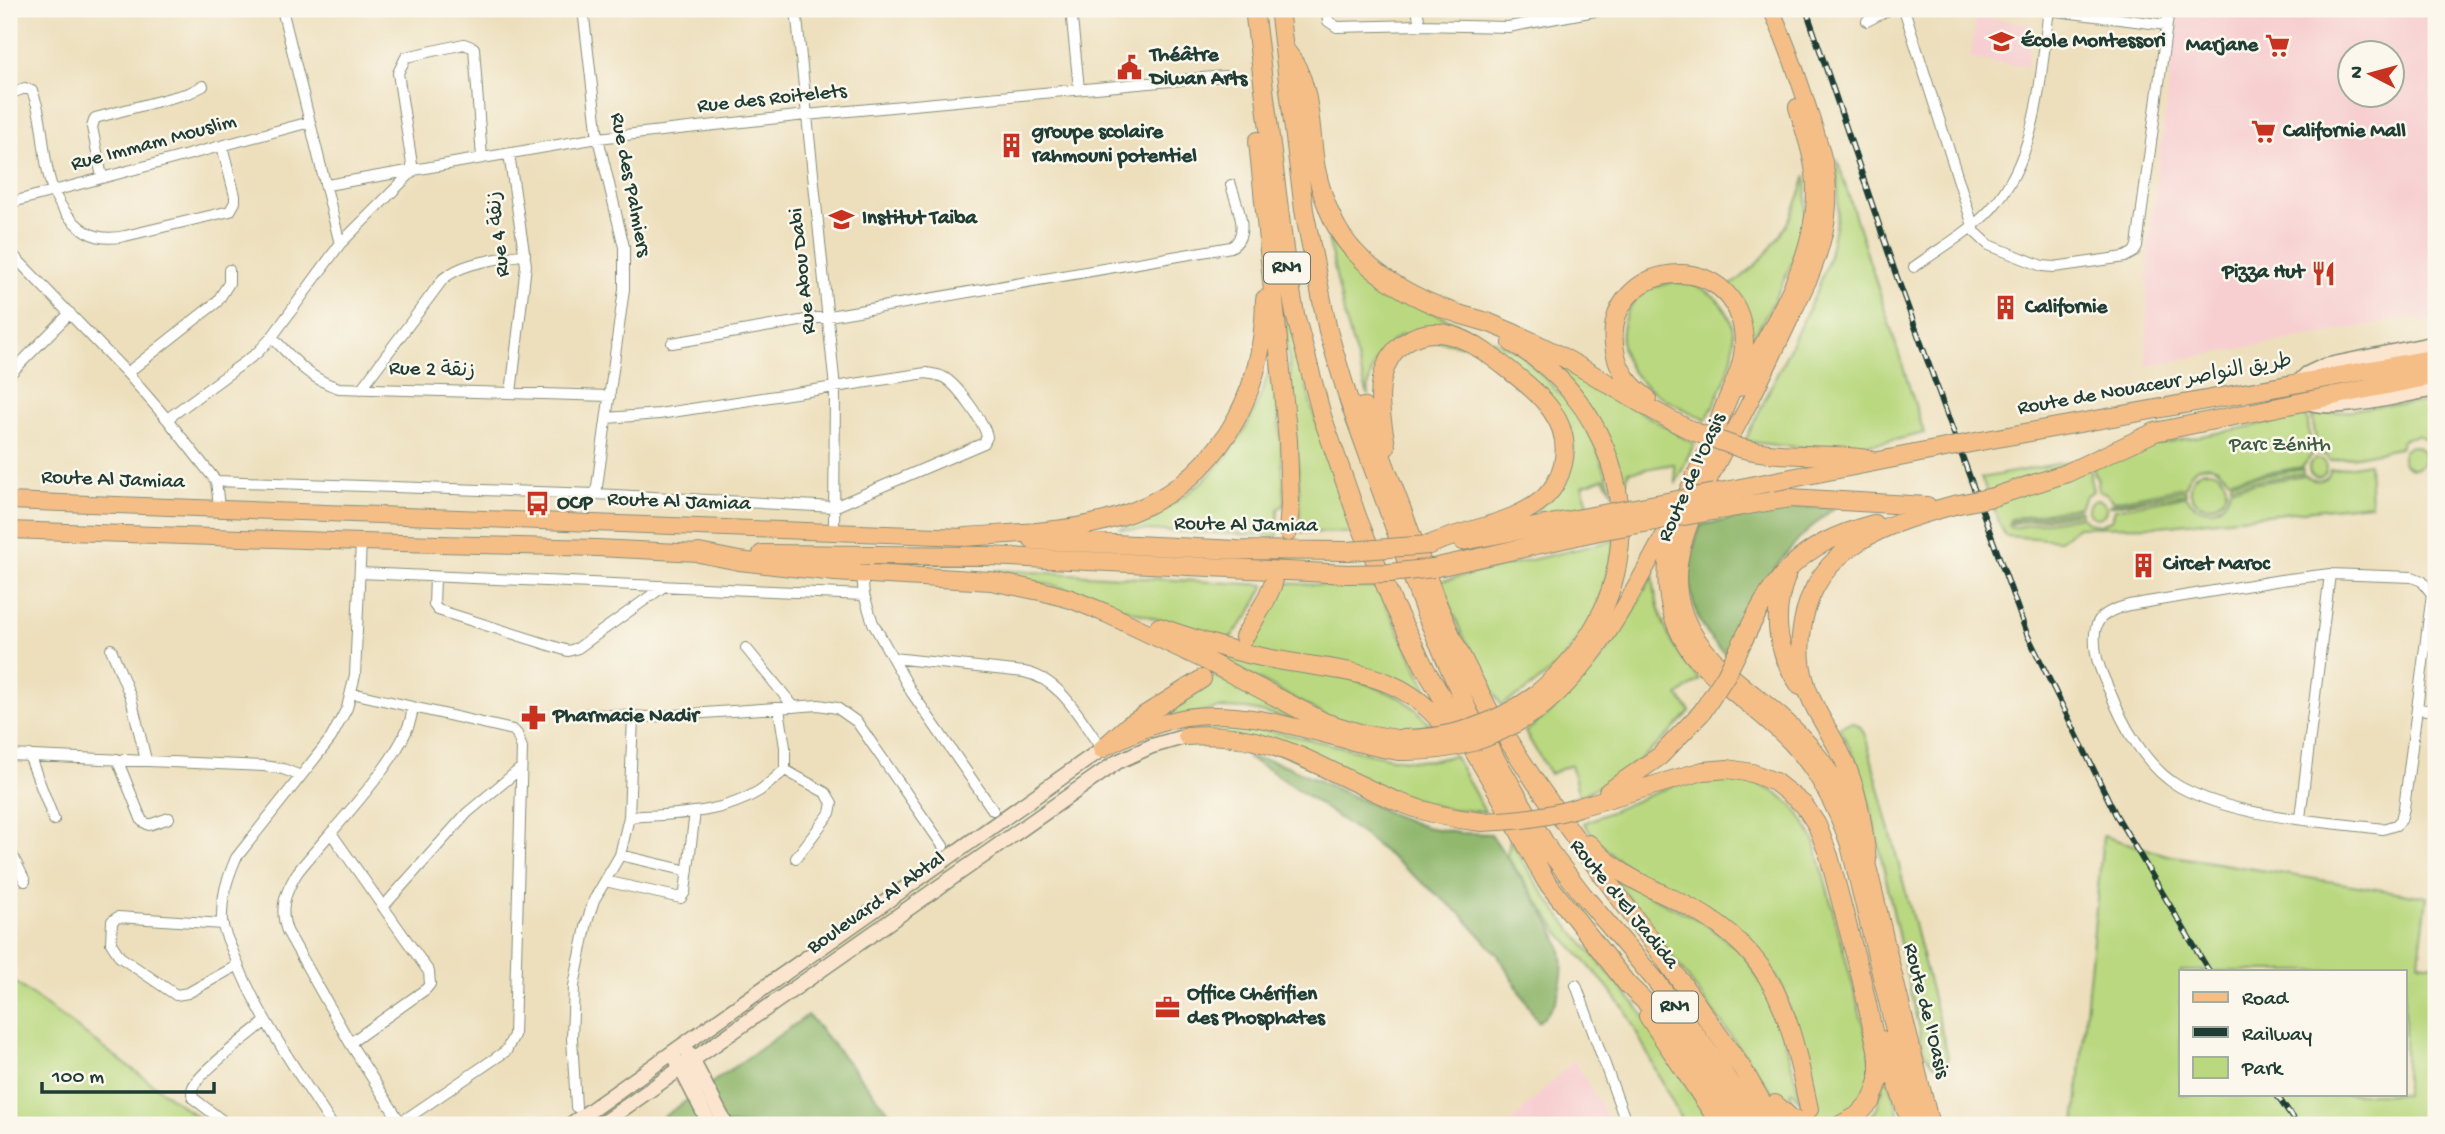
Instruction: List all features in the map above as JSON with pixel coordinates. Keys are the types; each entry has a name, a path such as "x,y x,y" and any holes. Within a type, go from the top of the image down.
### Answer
{"highway":[{"path":"1244,9 1289,453 1287,532"},
{"name":"RN1","path":"1254,9 1284,257 1297,326 1322,416 1358,519 1393,604 1426,670 1503,786"},
{"name":"RN1","path":"1279,9 1309,242 1337,365 1425,612 1503,786"},
{"path":"699,553 759,564 862,575 991,581 1058,595 1108,614 1203,659 1324,722 1398,746 1476,728 1536,704 1594,628 1615,578 1621,510 1611,461 1598,430 1580,402 1547,367 1521,348 1459,314 1410,293 1384,278 1342,237 1328,210 1319,182 1302,79 1295,63 1284,49"},
{"path":"1284,49 1295,90 1316,229 1333,310 1352,379 1453,640 1492,714 1536,783 1742,1068 1762,1102 1782,1125"},
{"path":"965,537 1054,529 1116,518 1143,508 1166,495 1204,464 1231,429 1252,385 1264,321 1268,246"},
{"path":"1676,423 1627,380 1618,364 1614,338 1620,312 1635,290 1658,277 1684,273 1710,280 1723,291 1738,312 1743,332 1741,366 1722,409 1716,433"},
{"path":"1459,314 1492,324 1536,343 1676,423 1740,448 1783,456 1844,456 1882,462"},
{"path":"1388,471 1380,404 1382,376 1400,346 1422,334 1447,333 1478,347 1537,393 1558,418 1565,445 1564,459 1561,472 1547,495 1537,504 1511,517 1429,545"},
{"name":"Route de Nouaceur طريق النواصر","path":"1717,501 1930,451 2436,358"},
{"name":"Route de Nouaceur طريق النواصر","path":"1954,505 1993,497 2067,473 2155,432 2436,375"},
{"path":"1429,545 1598,523 1717,501 1790,498 1899,505 1954,505"},
{"path":"1586,804 1628,780 1660,756 1702,712 1722,681 1765,597 1793,564 1834,537 1954,505"},
{"path":"1811,700 1802,674 1800,647 1806,607 1816,584 1831,564 1850,547 1904,518"},
{"name":"Route Al Jamiaa","path":"699,553 989,556 1348,574 1390,573 1433,568 1598,523"},
{"name":"Route Al Jamiaa","path":"965,537 1237,550 1348,551 1429,545"},
{"path":"1793,564 1779,598 1778,631 1788,667 1811,700 1841,754 1853,783 1867,860"},
{"path":"1244,636 1273,584"},
{"path":"1108,614 1137,620 1243,653 1349,670 1388,682 1413,696 1436,716 1471,762 1503,786"},
{"path":"1102,750 1129,725 1202,679"},
{"path":"1187,736 1227,736 1274,745 1401,803 1441,816 1482,822 1559,814 1586,804 1715,769 1752,773 1786,788 1811,814 1824,840 1861,976 1879,1058 1876,1092 1866,1109 1840,1125"},
{"path":"1536,783 1591,846 1618,870 1707,917 1756,959 1776,991 1790,1025 1809,1117 1792,1119 1742,1068"},
{"name":"Route d'El Jadida","path":"1503,786 1546,880 1627,984 1673,1029 1743,1125"},
{"name":"Route d'El Jadida","path":"1503,786 1565,873 1656,981 1718,1065 1757,1125"},
{"path":"1627,984 1721,1125"}],"main road":[{"name":"Route de l'Oasis","path":"1770,9 1776,41 1809,151 1815,183 1814,220 1801,265 1682,502 1669,548 1666,594 1674,625 1688,649 1705,669 1790,741 1821,781 1835,807 1849,845 1917,1125"},
{"name":"Route de l'Oasis","path":"1770,9 1784,36 1822,152 1828,185 1827,217 1820,251 1810,279 1719,461 1690,526 1679,561 1678,593 1688,624 1709,655 1722,670 1783,718 1820,757 1843,797 1867,860 1931,1125"},
{"path":"2300,383 2307,374 2324,366 2436,343"},
{"path":"2303,401 2323,406 2431,391"},
{"name":"Route Al Jamiaa","path":"9,501 965,537"},
{"path":"1536,704 1569,684 1595,654 1682,502"},
{"name":"Route Al Jamiaa","path":"9,530 699,553"},
{"path":"1102,750 1140,731 1171,720 1217,715 1259,720 1398,746"},
{"name":"Boulevard Al Abtal","path":"600,1125 1117,762 1152,746 1187,736"},
{"name":"Boulevard Al Abtal","path":"570,1125 1102,750"},
{"path":"1861,976 1910,1125"},
{"path":"679,1049 726,1125"},
{"path":"687,1063 710,1125"}],"street":[{"path":"282,9 340,244"},
{"name":"Rue des Palmiers","path":"583,9 598,138 626,262 596,494"},
{"name":"Rue Abou Dabi","path":"796,9 835,388 834,531"},
{"path":"1071,9 1079,89"},
{"path":"1326,9 1328,22 1337,27 1508,27 1606,9"},
{"path":"1418,9 1420,25"},
{"path":"1867,21 1890,9"},
{"path":"1904,9 1971,225 1981,240 2042,266 2054,267 2125,257 2134,252 2169,9"},
{"path":"1914,267 1989,211 2003,194 2027,141 2037,100 2046,9 2167,25"},
{"path":"167,419 239,368 272,337 340,244 413,171 399,82 401,64 406,57 464,44 474,48 482,158"},
{"name":"Rue des Roitelets","path":"327,185 598,138 806,115 1224,76"},
{"path":"102,177 92,127 94,118 189,93 203,86"},
{"path":"9,94 25,88 32,91 52,193 66,215 80,228 97,237 109,239 230,211 235,202 222,146"},
{"name":"Rue Immam Mouslim","path":"9,203 310,122"},
{"name":"Rue 4 زنقة","path":"509,154 526,275 511,393"},
{"path":"672,343 1231,247 1241,239 1242,229 1231,185"},
{"path":"9,251 127,373 167,419 216,481 219,507"},
{"path":"362,389 443,279 464,266 525,254"},
{"path":"127,373 217,302 229,283 229,270"},
{"path":"9,375 70,313"},
{"name":"Rue 2 زنقة","path":"272,337 304,371 322,383 339,388 610,396"},
{"path":"216,481 596,494 834,507 984,443 987,437 984,425 955,387 945,377 926,373 659,414 607,418"},
{"path":"2436,411 2436,457"},
{"path":"330,1125 265,1021 222,924 225,890 236,858 331,738 352,693 361,542"},
{"path":"360,573 864,595"},
{"path":"2300,818 2330,574"},
{"path":"2330,574 2412,577 2427,586 2432,594 2404,808 2401,820 2396,825 2383,829 2220,804 2179,786 2160,770 2136,743 2120,715 2097,659 2095,628 2101,616 2109,610 2330,574"},
{"path":"862,575 864,595 873,624 912,693 993,810"},
{"path":"435,576 435,605 438,610 562,650 578,648 663,586"},
{"path":"746,648 794,708"},
{"path":"111,649 131,698 146,760"},
{"path":"893,658 1040,676 1059,690 1102,750"},
{"path":"352,693 513,730 520,740 514,1035 506,1051 401,1124 350,1043 287,931 282,907 286,891 310,856 397,750 412,718 411,707"},
{"path":"587,714 633,717 828,706 852,717 943,846"},
{"path":"629,817 695,812 738,801 758,791 785,770 786,757 779,709"},
{"path":"2418,709 2436,711"},
{"path":"576,1107 572,1038 574,986 594,900 620,855 629,817 633,717"},
{"path":"9,753 274,767 301,776"},
{"path":"29,755 54,820"},
{"path":"117,759 142,821 149,825 169,817"},
{"path":"383,907 467,813 521,768"},
{"path":"785,770 826,793 832,803 830,813 796,858"},
{"path":"605,881 678,899 685,892 695,812"},
{"path":"331,833 429,972 430,984 426,989 350,1043"},
{"path":"9,848 25,881"},
{"path":"620,855 688,871"},
{"path":"222,924 118,917 112,921 111,943 120,957 176,995 188,993 238,965"},
{"path":"1576,985 1627,1125"},
{"path":"228,1125 193,1098 191,1090 212,1066 265,1021"}],"shaded area":[{"path":"2178,9 2436,9 2436,320 2422,322 2414,317 2146,366 2148,248"},
{"name":"École Montessori","path":"1976,17 2032,24 2027,67 1970,59"},
{"path":"1574,1060 1612,1125 1508,1125"}],"green space":[{"path":"1837,159 1924,433 1878,443 1835,447 1745,441 1816,293 1828,261 1838,211"},
{"path":"1806,175 1807,199 1799,244 1782,285 1749,346 1727,288 1755,265 1777,239 1794,209"},
{"path":"1328,238 1356,271 1380,288 1519,352 1586,420 1614,495 1604,478 1582,486 1589,506 1533,515 1559,485 1570,466 1573,443 1570,428 1491,350 1401,335 1376,361 1370,377 1368,396 1345,318"},
{"path":"1282,282 1312,409 1354,533 1300,532 1299,477"},
{"path":"1673,282 1694,285 1711,294 1729,317 1733,332 1731,362 1706,420 1652,390 1636,376 1624,355 1622,330 1630,308 1647,290"},
{"path":"1274,351 1285,504 1278,509 1278,536 1119,529 1178,500 1222,462 1254,412"},
{"path":"1542,353 1694,444 1676,483 1674,464 1628,472 1624,491"},
{"name":"Parc Zénith","path":"2434,403 2428,415 2431,420 2432,447 2418,435 2403,439 2399,448 2330,461 2325,455 2318,454 2312,416 2384,405"},
{"name":"Parc Zénith","path":"2307,416 2312,455 2302,467 2229,479 2216,467 2205,466 2192,472 2185,487 2113,501 2106,493 2099,491 2094,474 2095,456"},
{"path":"2413,446 2421,449 2424,457 2421,465 2413,468 2405,465 2402,457 2405,449"},
{"path":"2089,458 2093,491 2085,496 2080,507 2011,519 2009,526 2012,528 2081,516 2088,523 2101,525 2112,519 2115,509 2186,496 2198,507 2212,509 2223,503 2230,488 2305,475 2313,480 2320,480 2327,477 2331,470 2369,463 2371,504 2160,526 2078,527 2060,540 2005,536 1981,478"},
{"name":"Parc Zénith","path":"2314,459 2322,459 2327,468 2325,475 2314,477 2309,472 2309,464"},
{"name":"Parc Zénith","path":"2303,469 2303,473 2231,485 2231,481"},
{"name":"Parc Zénith","path":"2208,470 2220,476 2226,488 2220,500 2208,506 2196,500 2190,488 2196,476"},
{"name":"Parc Zénith","path":"2185,490 2186,494 2109,506 2110,504"},
{"path":"2093,500 2101,500 2106,509 2104,516 2093,518 2088,513 2088,505"},
{"path":"1797,507 1834,508 1798,540 1770,574 1725,654 1702,626 1691,594 1691,560 1701,525"},
{"path":"2080,510 2081,513 2011,524 2013,521"},
{"path":"1616,540 1599,601 1578,639 1544,677 1501,705 1461,632 1441,581"},
{"path":"996,570 1265,585 1249,615 1227,642 1059,587 995,574"},
{"path":"1653,575 1667,632 1681,657 1700,680 1678,695 1690,711 1666,737 1639,760 1579,796 1571,765 1550,774 1525,732 1565,699 1598,661 1627,620"},
{"path":"1281,583 1378,588 1436,707 1423,697 1243,650"},
{"path":"1191,643 1342,674 1400,697 1418,711 1433,728 1392,731 1332,719"},
{"path":"1215,676 1314,724 1247,709 1219,708 1136,726"},
{"path":"1850,722 1862,729 1866,738 1948,1056 1947,1062 1942,1066 1933,1064 1923,1049 1868,796 1856,761 1839,727"},
{"path":"1207,726 1260,729 1414,761 1454,755 1485,812 1442,808 1206,729 1179,731"},
{"path":"1247,758 1287,766 1425,827 1460,833 1491,834 1548,919 1559,944 1563,971 1557,997 1550,1010 1538,1022 1498,955 1461,914 1365,836 1271,771"},
{"path":"1735,776 1784,799 1808,827 1815,842 1870,1051 1872,1078 1866,1100 1838,1121 1827,1122 1817,1115 1783,988 1768,963 1630,871 1594,838 1584,823 1685,780"},
{"path":"2103,836 2167,855 2427,897 2419,962 2436,964 2436,1125 2075,1125"},
{"path":"1510,840 1564,921 1640,1010 1712,1125 1684,1125 1625,1010 1559,932 1507,856"},
{"path":"1614,878 1701,921 1742,952 1776,1006 1802,1105 1793,1091 1790,1094 1798,1113 1770,1089"},
{"path":"9,978 208,1125 9,1125"},
{"path":"808,1015 900,1125 652,1125"},
{"path":"1885,1080 1889,1080 1902,1125 1864,1125 1877,1109"}],"tunnel":[{"path":"2436,384 2436,411"}],"railway":[{"path":"1806,9 1894,269 2027,634 2116,815 2208,970"},
{"path":"2277,1096 2297,1125"}],"place":[{"name":"École Montessori","path":"2001,42"},
{"name":"Marjane","path":"2278,46"},
{"name":"Théâtre Diwan Arts","path":"1130,68"},
{"name":"Californie Mall","path":"2263,132"},
{"name":"groupe scolaire rahmouni potentiel","path":"1012,145"},
{"name":"Institut Taiba","path":"842,219"},
{"name":"Pizza Hut","path":"2324,273"},
{"name":"Californie","path":"2005,308"},
{"name":"OCP","path":"537,504"},
{"name":"Circet Maroc","path":"2143,565"},
{"name":"Pharmacie Nadir","path":"533,717"},
{"name":"Office Chérifien des Phosphates","path":"1167,1007"}]}
